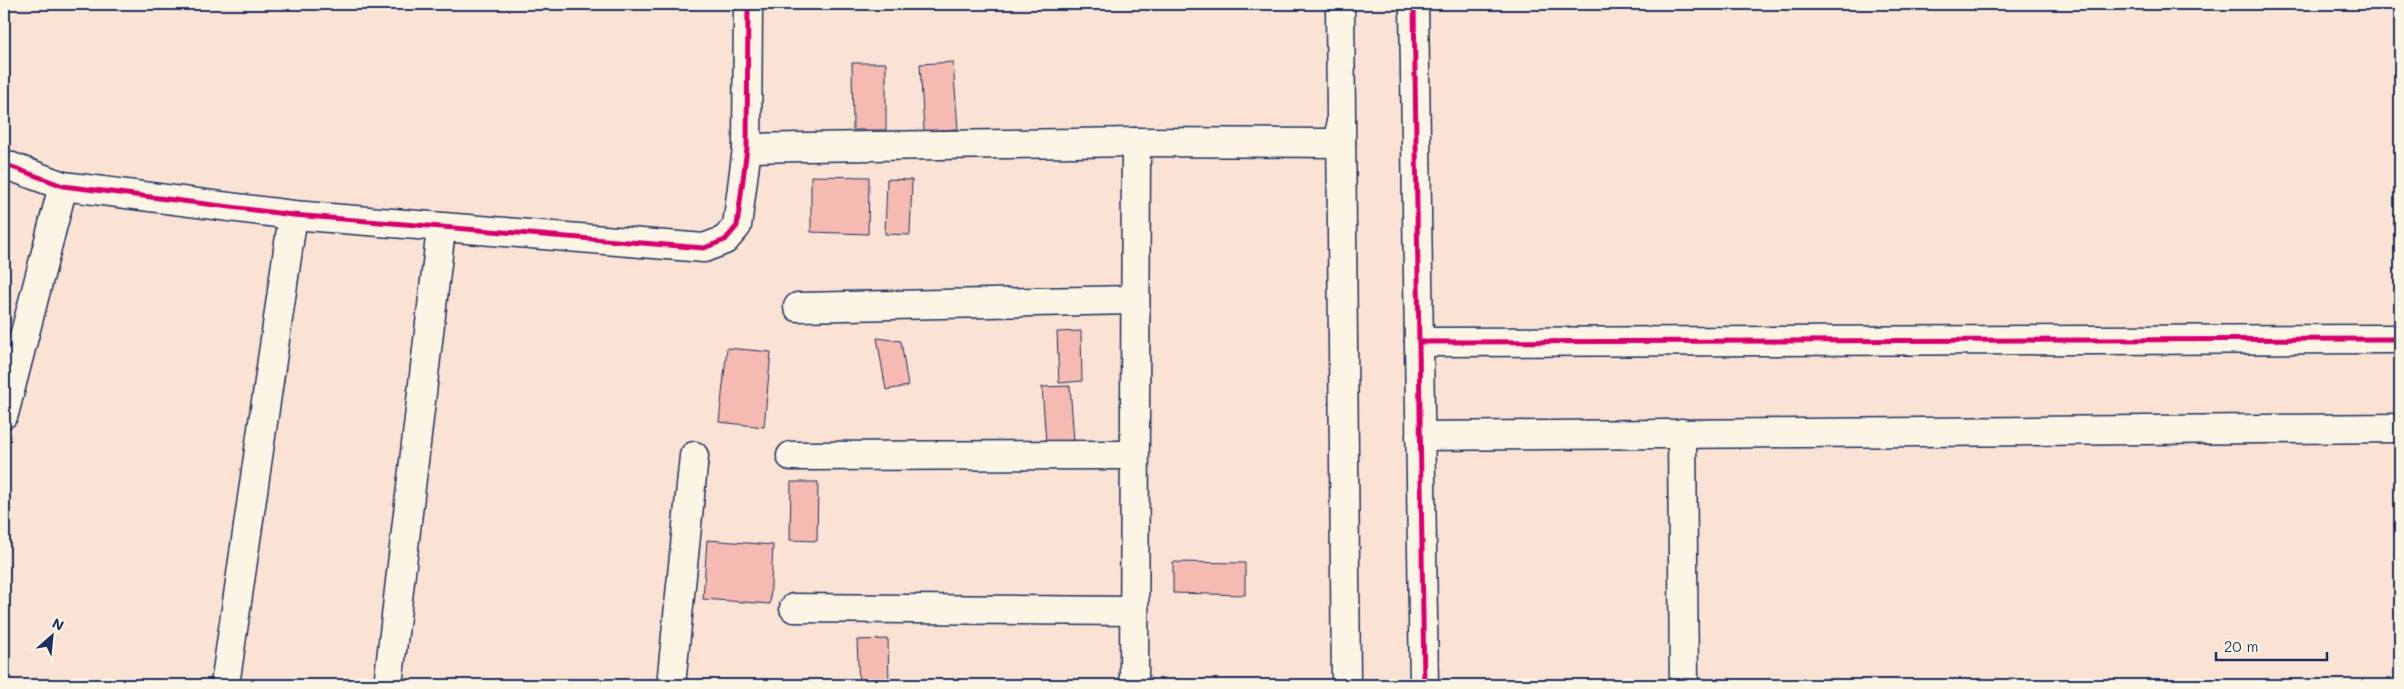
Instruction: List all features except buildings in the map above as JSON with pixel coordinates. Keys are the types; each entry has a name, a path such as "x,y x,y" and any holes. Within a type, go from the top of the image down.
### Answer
{"street":[{"path":"4,164 63,186 293,215 441,229 704,248 725,240 737,226 747,148 748,4"},
{"path":"1340,4 1346,685"},
{"path":"1414,4 1424,685"},
{"path":"747,148 1136,142 1342,143"},
{"path":"1134,685 1136,142"},
{"path":"4,414 63,186"},
{"path":"225,685 293,215"},
{"path":"388,685 441,229"},
{"path":"798,307 1135,300"},
{"path":"1419,342 2400,339"},
{"path":"1420,436 2400,428"},
{"path":"1682,434 1684,685"},
{"path":"791,456 1134,455"},
{"path":"671,685 694,456"},
{"path":"794,608 1133,611"}],"cycle path":[{"path":"4,164 63,186 293,215 704,248 725,240 737,226 747,148 748,4"},
{"path":"1414,4 1424,685"},
{"path":"1419,342 2400,339"}]}
